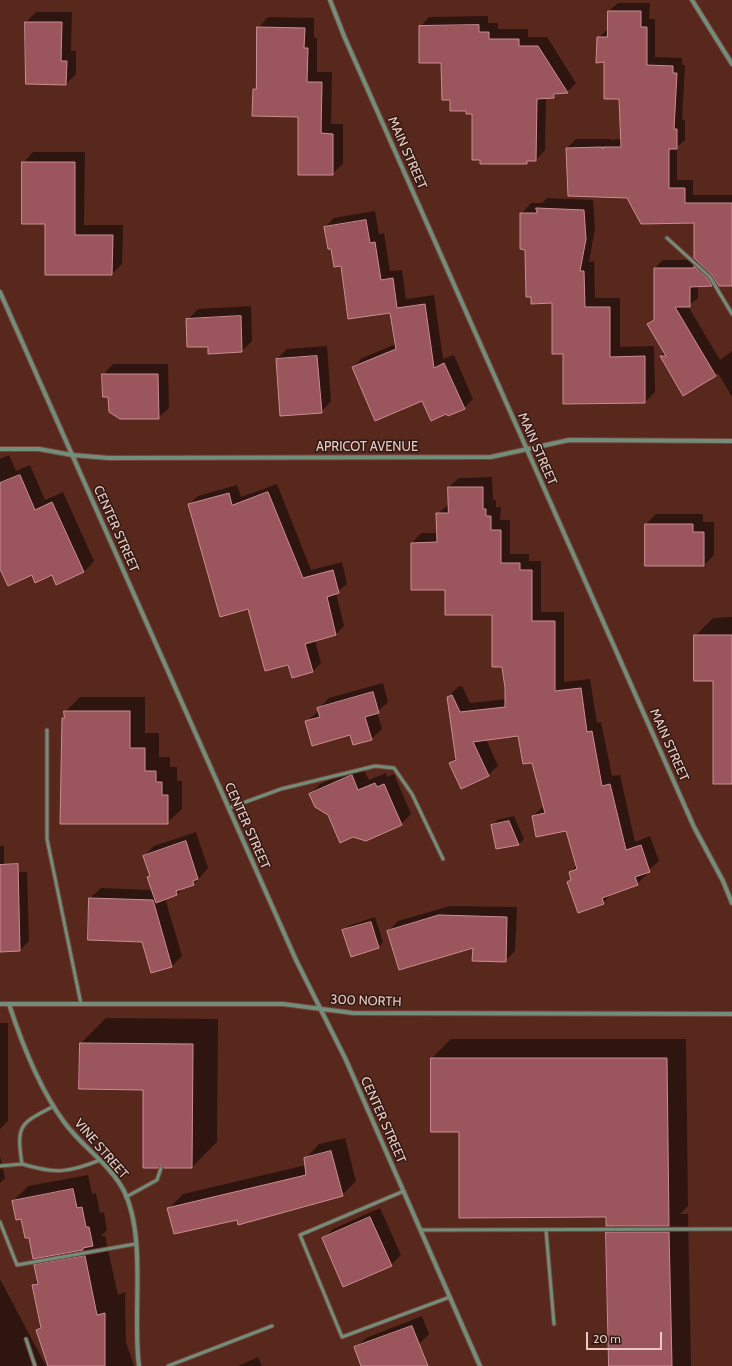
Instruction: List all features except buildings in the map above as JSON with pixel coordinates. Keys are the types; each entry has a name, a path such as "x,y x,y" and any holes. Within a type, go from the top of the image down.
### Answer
{"street":[{"name":"MAIN STREET","path":"330,0 344,36 526,450 694,827 723,881 732,904"},
{"path":"692,0 732,64"},
{"name":"CENTER STREET","path":"0,292 296,960 346,1060 480,1366"},
{"name":"APRICOT AVENUE","path":"0,449 39,449 72,455 109,458 483,457 526,450 569,440 732,441"},
{"name":"300 NORTH","path":"0,1004 283,1004 353,1012 732,1014"},
{"name":"VINE STREET","path":"8,1004 16,1026 54,1106 65,1123 114,1176 126,1197 134,1223 136,1244 140,1366"}],"lane":[{"path":"667,238 710,277 732,314"},
{"path":"47,730 47,839 81,1004"},
{"path":"229,808 281,789 375,766 394,768 412,794 443,858"},
{"path":"22,1164 19,1142 19,1133 22,1126 29,1119 54,1106"},
{"path":"0,1166 22,1164 44,1170 59,1171 75,1169 100,1160"},
{"path":"126,1197 157,1180 161,1168"},
{"path":"404,1191 300,1235 342,1336 450,1296"},
{"path":"0,1222 16,1265 136,1244"},
{"path":"421,1230 732,1229"},
{"path":"546,1230 554,1324"},
{"path":"168,1366 272,1326"},
{"path":"26,1339 35,1366"}]}
